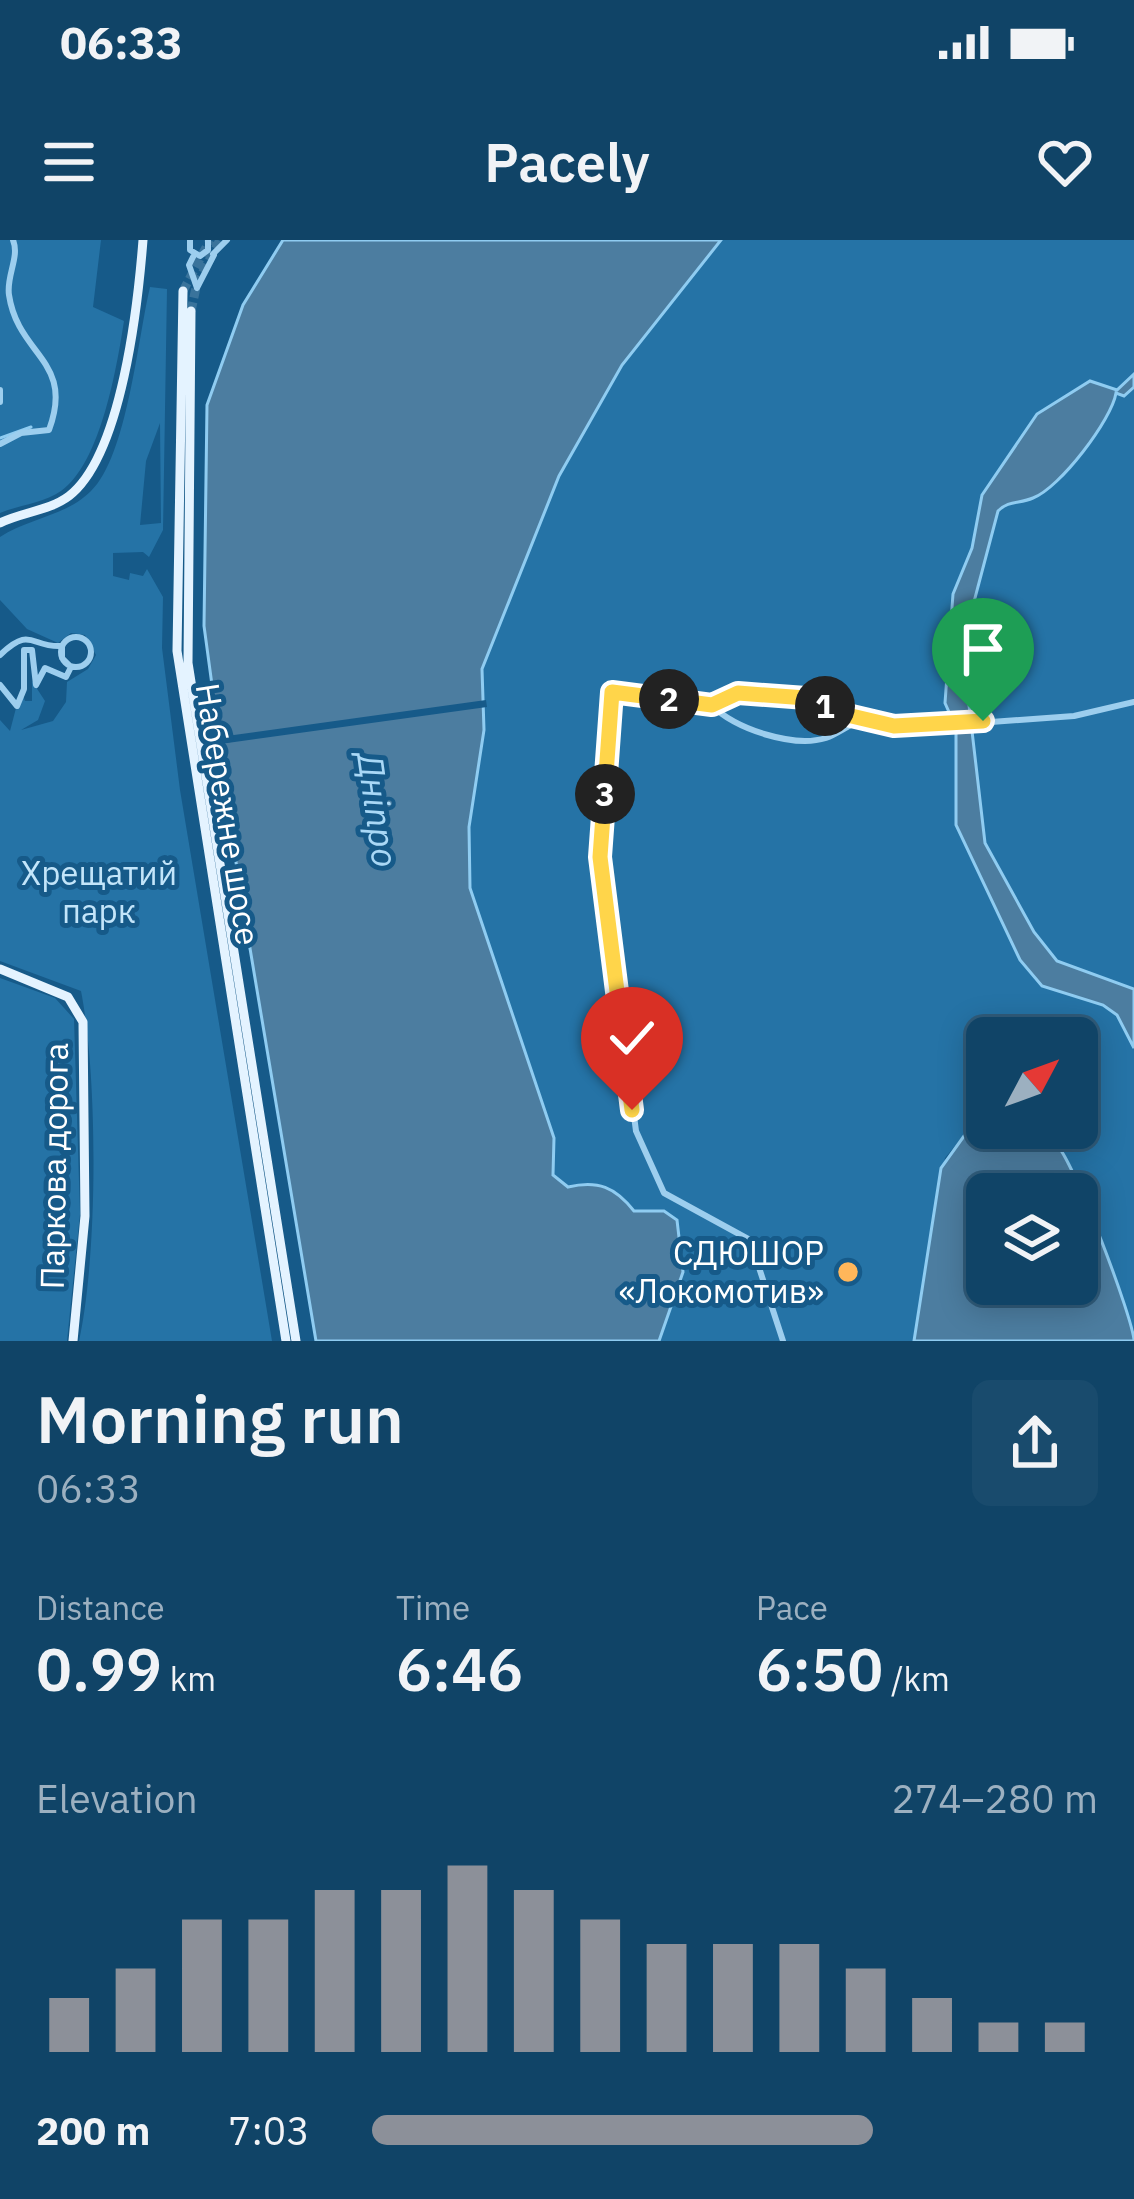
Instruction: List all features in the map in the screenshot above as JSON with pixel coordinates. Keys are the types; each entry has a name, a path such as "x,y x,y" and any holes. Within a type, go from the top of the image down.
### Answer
{"main road":[{"path":"0,523 54,504 81,484 106,435 124,363 143,240"},
{"name":"Набережне шосе","path":"183,291 177,651 286,1341"},
{"name":"Набережне шосе","path":"191,311 188,664 296,1341"},
{"name":"Паркова дорога","path":"0,969 68,997 83,1022 85,1216 73,1341"}],"street":[{"path":"0,444 21,433 50,430 59,396 54,374 35,351 9,298 13,240"},
{"path":"190,240 194,255 189,265 197,288 211,252 208,240"},
{"path":"194,255 211,252 227,240"},
{"path":"0,390 0,402"},
{"path":"0,656 25,637 62,646 79,637 92,651 81,667 62,658"},
{"path":"0,685 17,706 24,688 24,650 32,650 36,685 45,668 66,677 71,667 62,658 62,646"},
{"path":"783,1341 750,1240 664,1193 636,1132 600,857 612,692 712,705 738,693 806,698 862,720 954,724 1074,716 1134,702"},
{"path":"712,705 730,724 794,741 821,739 862,720"}],"green space":[{"path":"0,240 101,240 93,307 124,321 105,412 75,478 54,495 0,513"},
{"path":"721,240 1134,240 1134,374 1117,390 1090,381 1037,414 982,495 972,548 953,594 945,703 956,728 956,825 1020,960 1042,985 1103,1005 1118,1016 1134,1048 1134,1330 1126,1321 1098,1226 1098,1173 1069,1173 1060,1149 1098,1149 1098,1017 966,1017 966,1136 945,1158 914,1341 659,1341 683,1272 681,1238 655,1211 634,1211 602,1189 563,1186 553,1175 554,1138 470,888 469,826 484,730 482,669 559,476 622,365"},
{"name":"Хрещатий парк","path":"150,287 167,289 163,530 149,557 143,552 113,553 113,576 129,580 130,573 143,576 147,569 163,597 162,648 180,790 272,1341 79,1341 90,1262 94,1166 91,1070 81,991 0,961 0,720 10,731 21,689 25,701 32,701 32,681 45,701 38,720 21,730 53,721 66,702 67,682 88,669 96,655 85,635 71,633 58,643 27,629 0,600 0,537 70,506 103,475 130,395","holes":["160,423 161,523 140,525 146,461"]},
{"path":"1134,387 1134,989 1057,961 1034,932 985,843 964,662 974,599 998,511 1033,498 1057,481 1095,435 1116,392 1127,394"},
{"path":"0,978 55,998 74,1019 80,1214 67,1341 0,1341"}],"water":[{"name":"Дніпро","path":"283,240 721,240 622,365 559,476 482,669 484,730 469,827 470,888 554,1138 553,1175 568,1187 605,1187 634,1211 664,1211 677,1220 683,1272 659,1341 316,1341 238,877 204,626 207,405 243,305"},
{"path":"1134,374 1134,387 1124,396 1116,393 1095,435 1057,481 1033,498 998,511 971,613 964,662 985,843 1034,932 1057,961 1134,989 1134,1048 1117,1015 1103,1005 1042,986 1020,960 956,825 956,728 945,703 953,594 972,548 982,495 1037,414 1090,381 1117,390"},
{"path":"964,1136 966,1149 1059,1149 1072,1173 966,1173 966,1305 1098,1305 1098,1234 1134,1341 914,1341 941,1168"}],"pier":[{"path":"486,700 487,707 213,745 212,738"}],"waterway":[{"path":"0,438 31,427"}],"tunnel":[{"path":"183,291 210,240"},
{"path":"191,311 197,283 220,240"}],"place":[{"name":"СДЮШОР «Локомотив»","path":"848,1272"}],"route":[{"path":"632,1110 600,857 612,692 712,705 738,693 806,698 843,714 894,726 983,721"}]}
